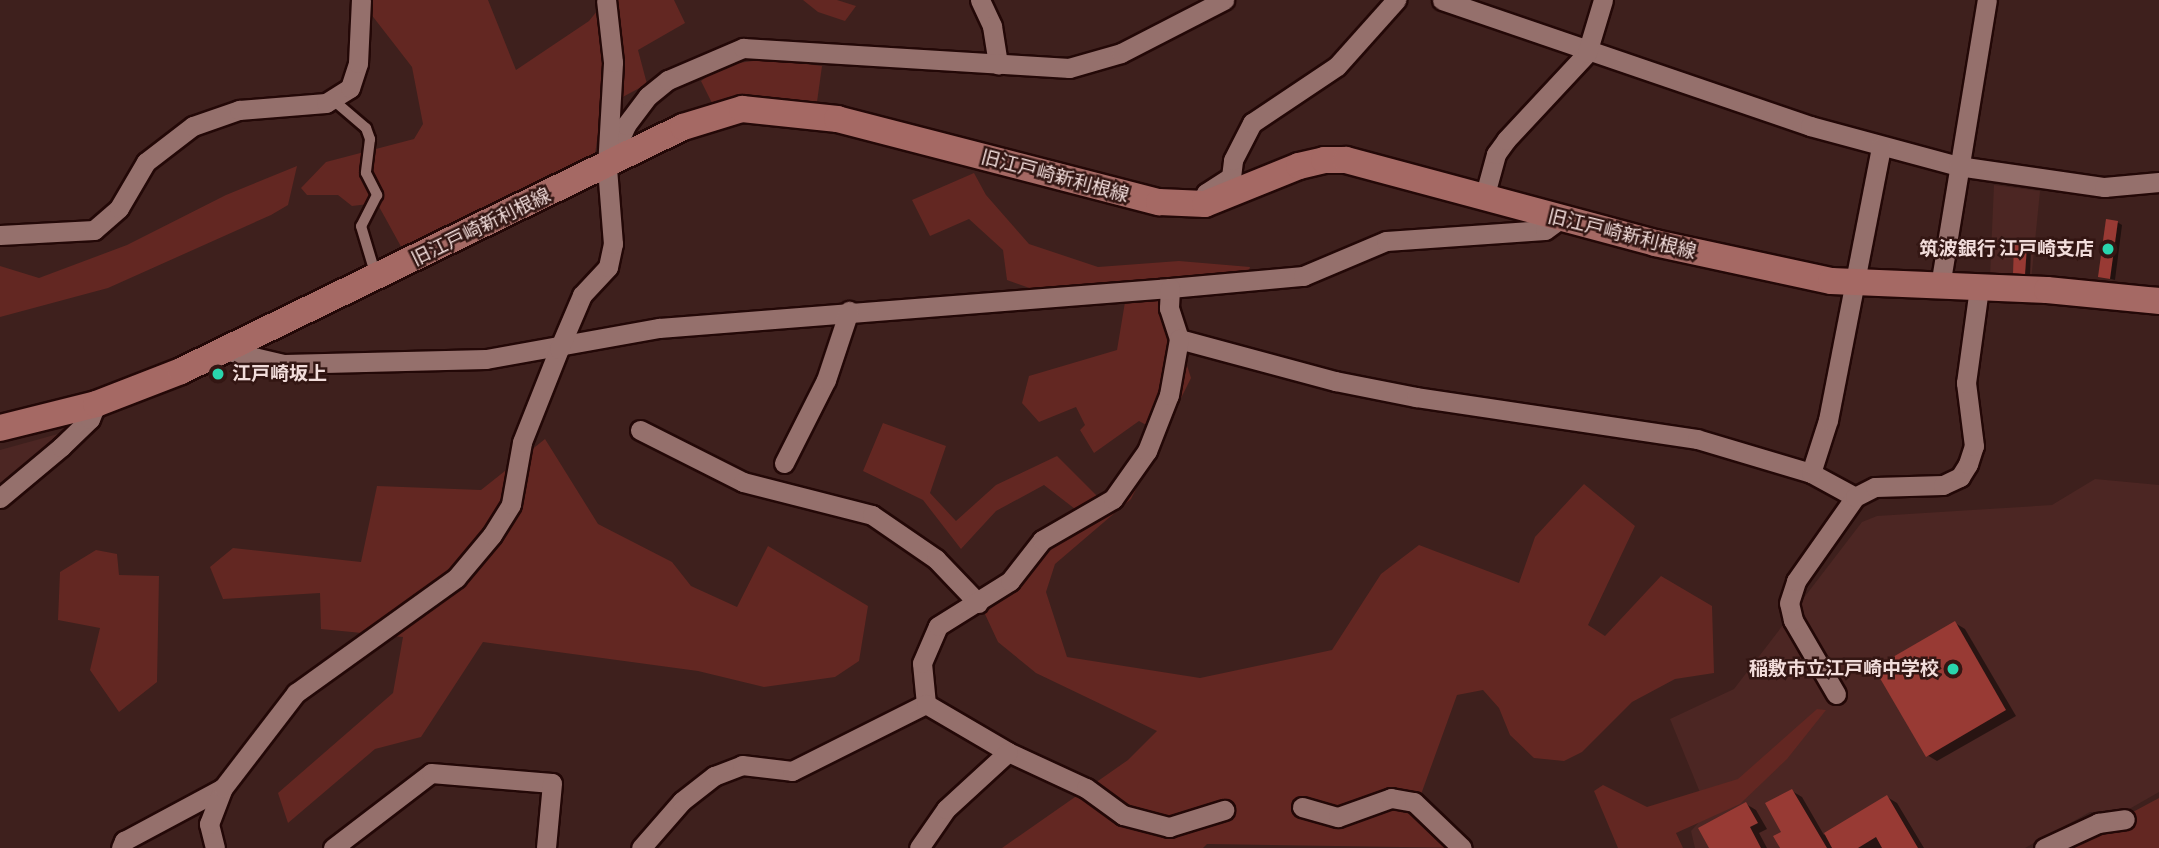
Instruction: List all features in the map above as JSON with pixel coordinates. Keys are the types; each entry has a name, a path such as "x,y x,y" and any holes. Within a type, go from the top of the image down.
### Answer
{"street":[{"path":"0,235 94,230 119,208 146,162 192,126 239,110 332,99 350,88 358,64 361,0"},
{"path":"215,848 209,824 223,788 296,693 456,578 492,535 511,504 522,442 582,295 608,267 613,244 607,167 613,62 606,0"},
{"path":"980,0 992,26 998,65"},
{"path":"607,167 626,125 648,96 668,80 743,48 1069,68 1121,53 1224,0"},
{"path":"1205,204 1206,193 1231,177 1233,160 1251,124 1336,66 1396,0"},
{"path":"1442,0 1587,53 1881,147 1958,166 2104,187 2159,182"},
{"path":"1484,198 1496,155 1506,140 1587,53 1603,0"},
{"path":"1940,286 1987,0"},
{"name":"旧江戸崎新利根線","path":"0,428 96,404 228,351 704,118 726,111 769,109 838,119 1132,197 1205,204 1324,160 1374,164 1560,219 1853,284 1979,288 2159,301"},
{"path":"1811,473 1828,420 1881,147"},
{"path":"228,351 284,364 486,359 559,349 659,328 1303,276 1386,241 1545,230 1560,219"},
{"path":"926,704 922,663 937,626 1010,581 1042,540 1113,499 1147,450 1169,395 1180,339 1169,308 1170,288"},
{"path":"1836,694 1793,620 1789,603 1796,581 1855,497 1875,486 1943,485 1960,477 1974,446 1966,383 1979,288"},
{"path":"784,463 826,380 849,311"},
{"path":"1180,339 1335,381 1416,397 1697,439 1811,473 1855,497"},
{"path":"0,498 90,419 96,404"},
{"path":"640,430 743,482 872,515 936,559 978,603"},
{"path":"926,704 1008,752 1086,788 1123,816 1169,827 1224,810"},
{"path":"641,848 682,801 714,776 743,765 792,771 926,704"},
{"path":"919,848 946,809 1008,752"},
{"path":"333,848 431,773 552,783 546,848"},
{"path":"121,848 124,841 223,788"},
{"path":"1301,807 1338,817 1391,798 1414,802 1462,848"},
{"path":"2044,848 2098,823 2125,819"}],"lane":[{"path":"332,99 366,128 370,139 366,173 377,195 360,226 376,277"}],"shaded area":[{"path":"371,0 488,0 516,70 589,21 606,0 674,0 685,23 638,50 647,84 602,108 593,167 404,252 377,203 352,206 338,195 307,195 301,188 326,162 414,139 423,124 412,67 367,9"},
{"path":"803,0 837,0 856,6 845,21 818,12"},
{"path":"768,59 822,66 816,109 713,105 701,81 723,65"},
{"path":"297,166 288,205 271,215 108,288 0,317 0,266 39,278 127,245 226,195"},
{"path":"974,173 986,195 1029,244 1098,267 1179,261 1250,267 1244,288 1170,289 1169,308 1191,378 1131,499 1055,564 1046,592 1067,657 1200,678 1332,650 1381,574 1419,545 1519,583 1535,537 1584,484 1635,526 1588,625 1605,636 1661,576 1712,606 1714,673 1675,679 1632,702 1582,752 1564,761 1534,758 1510,735 1499,708 1483,690 1457,695 1415,811 1467,848 1207,844 1203,848 1002,848 1128,760 1157,731 1036,673 998,642 984,612 1013,591 1046,538 1088,519 1044,485 996,511 961,549 923,500 863,471 883,423 946,446 930,493 956,521 996,485 1057,456 1108,507 1157,431 1139,421 1094,453 1080,430 1085,425 1076,407 1039,422 1022,403 1029,376 1117,350 1126,296 1058,298 1007,280 1003,250 969,219 930,236 912,200"},
{"path":"1994,185 2040,191 2031,281 1990,277"},
{"path":"76,429 0,489 0,450"},
{"path":"545,439 598,524 672,562 691,586 737,607 768,546 868,606 859,661 835,677 764,687 698,671 483,642 421,737 375,749 288,823 278,793 393,693 403,637 321,629 320,593 223,599 210,567 233,548 361,562 377,486 481,490"},
{"name":"稲敷市立江戸崎中学校","path":"2095,479 2159,485 2159,792 2124,812 2090,812 2025,848 1695,848 1691,831 1708,812 1670,719 1734,689 1862,522 1877,516 2052,505"},
{"path":"96,550 117,554 119,575 159,576 157,682 119,712 90,670 100,628 58,620 60,572"},
{"path":"1817,709 1826,710 1787,759 1740,804 1676,833 1683,848 1618,848 1594,791 1603,785 1647,807 1738,779"},
{"path":"2159,798 2159,848 2064,848 2131,813"}],"building":[{"name":"筑波銀行 江戸崎支店","path":"2106,219 2118,221 2110,279 2098,277"},
{"path":"2014,245 2027,246 2025,275 2013,274"},
{"path":"1955,621 2006,710 1926,757 1874,668"},
{"path":"1792,789 1827,848 1780,848 1773,836 1781,832 1765,803"},
{"path":"1887,795 1918,848 1882,848 1876,837 1858,848 1832,848 1824,833"},
{"path":"1746,802 1758,823 1750,827 1761,848 1709,848 1698,828"}],"place":[{"name":"筑波銀行 江戸崎支店","path":"2108,249"},
{"name":"江戸崎坂上","path":"218,374"},
{"name":"稲敷市立江戸崎中学校","path":"1953,669"}]}
